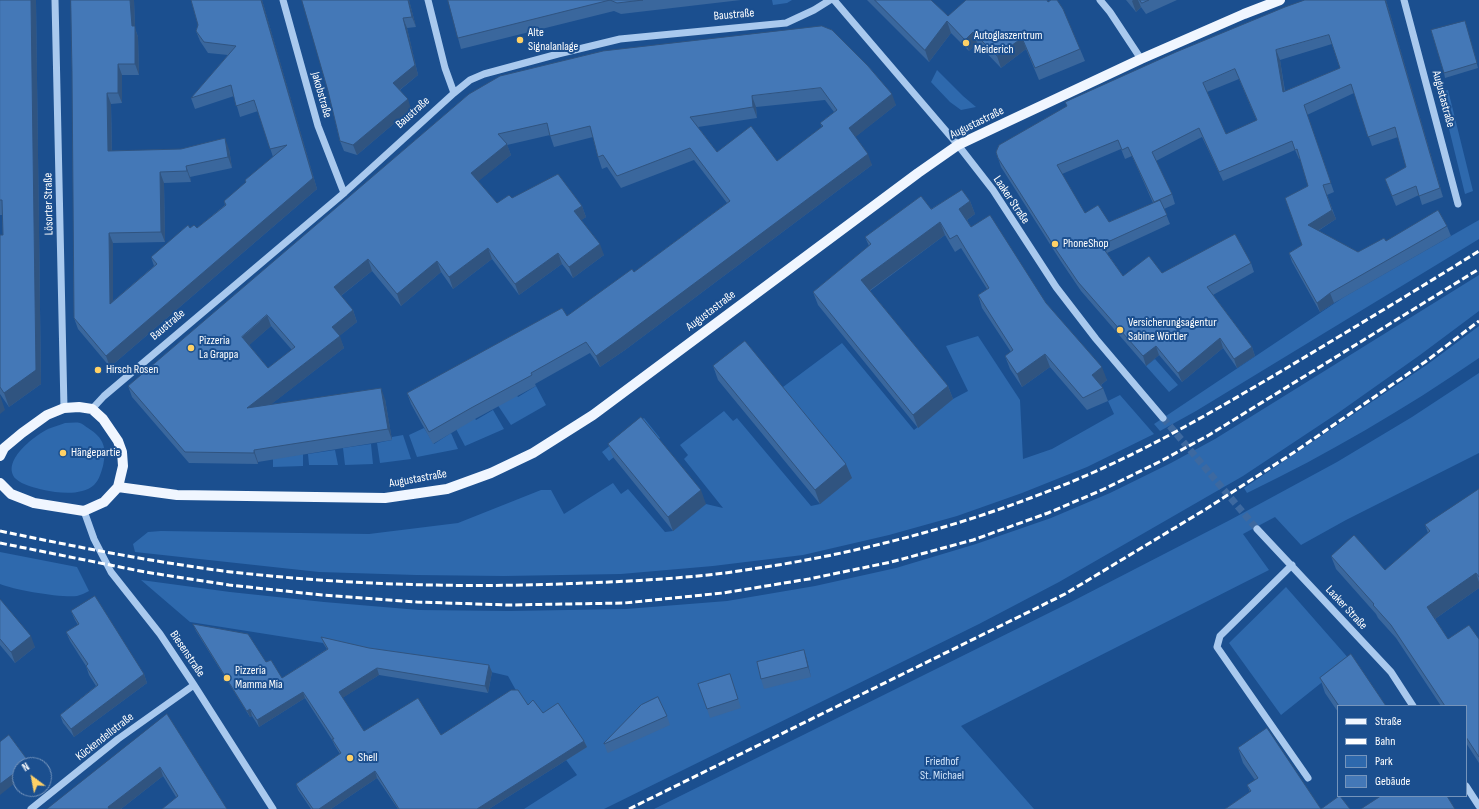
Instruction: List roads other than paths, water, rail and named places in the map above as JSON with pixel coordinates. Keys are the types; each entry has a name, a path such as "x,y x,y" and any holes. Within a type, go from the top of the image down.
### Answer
{"main road":[{"name":"Augustastraße","path":"118,487 177,495 385,498 447,489 492,473 533,453 593,415 918,173 958,145 1141,59 1280,0"},
{"path":"0,456 4,448 47,415 64,408 79,407 92,409 103,419 118,441 122,452 123,466 118,487 104,502 84,511 34,503 11,494 0,483"}],"street":[{"name":"Lösorter Straße","path":"55,0 64,408"},
{"name":"Jakobstraße","path":"283,0 318,126 344,193"},
{"path":"428,0 445,68 454,93"},
{"name":"Baustraße","path":"92,409 104,396 344,193 470,80 484,74 620,39 786,23 814,10 830,0"},
{"name":"Laaker Straße","path":"834,0 958,145 992,190 1056,287 1096,339 1163,418"},
{"path":"1100,0 1110,12 1141,59"},
{"name":"Augustastraße","path":"1404,0 1458,204"},
{"name":"Biesenstraße","path":"84,511 94,539 111,572 160,634 273,809"},
{"name":"Laaker Straße","path":"1257,529 1391,672 1412,705"},
{"path":"1292,565 1220,636 1217,647 1308,778"},
{"name":"Kückendellstraße","path":"31,809 118,739 194,685"},
{"path":"1467,788 1479,806"}],"tunnel":[{"path":"1163,418 1257,529"}],"railway":[{"path":"0,531 115,554 231,572 313,580 395,584 478,586 560,584 677,578 724,573 818,558 898,540 977,517 1054,489 1092,473 1166,437 1238,397 1479,251"},
{"path":"0,543 145,572 229,585 322,595 417,602 509,605 624,603 723,593 809,579 891,562 973,540 1048,513 1102,490 1209,435 1479,269"},
{"path":"629,809 1065,594 1206,509 1293,453 1425,362 1479,321"}],"place":[{"name":"Alte Signalanlage","path":"520,40"},
{"name":"Autoglaszentrum Meiderich","path":"966,43"},
{"name":"PhoneShop","path":"1055,244"},
{"name":"Versicherungsagentur Sabine Wörtler","path":"1120,330"},
{"name":"Pizzeria La Grappa","path":"191,348"},
{"name":"Hirsch Rosen","path":"98,370"},
{"name":"Hängepartie","path":"63,453"},
{"name":"Pizzeria Mamma Mia","path":"227,678"},
{"name":"Shell","path":"350,758"}],"park label":[{"name":"Friedhof St. Michael","path":"942,769"}]}
